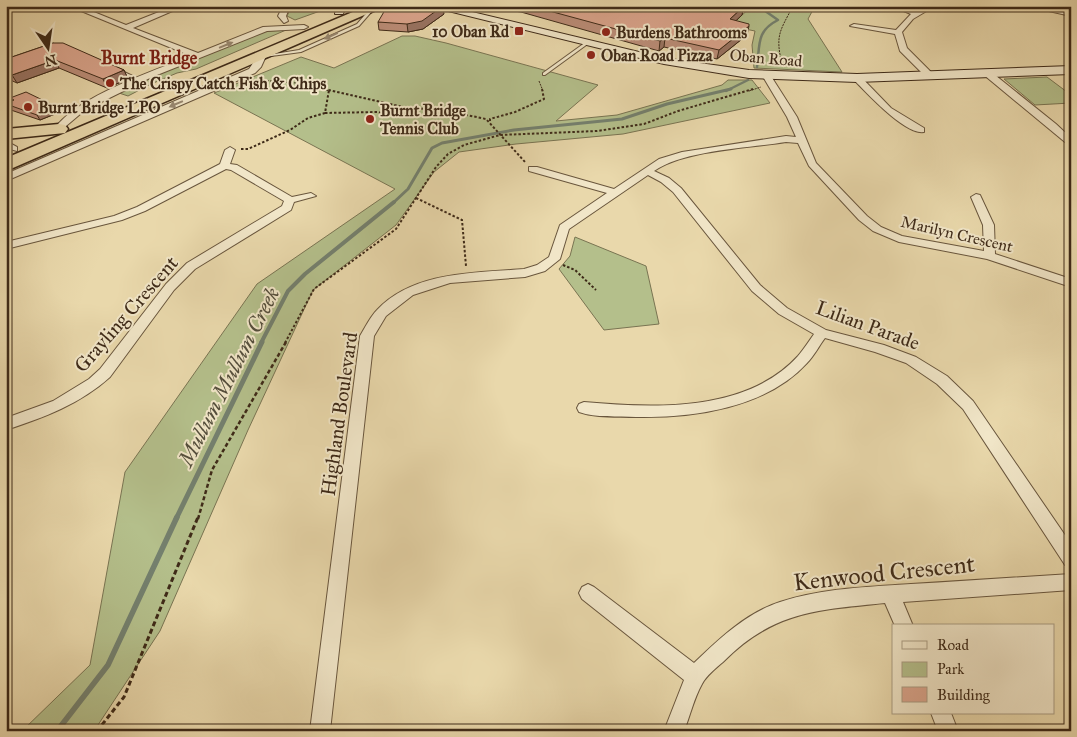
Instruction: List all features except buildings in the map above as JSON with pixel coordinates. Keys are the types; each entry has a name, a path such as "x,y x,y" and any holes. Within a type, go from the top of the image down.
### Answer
{"highway":[{"path":"11,150 304,27 340,9 352,6"},
{"path":"11,150 109,127 262,56 375,8"}],"main road":[{"name":"Oban Road","path":"375,8 433,6 664,61 766,75 857,78 1071,70"}],"street":[{"path":"72,6 198,56"},
{"path":"125,28 181,6"},
{"path":"284,21 282,16 287,6"},
{"path":"894,6 916,13"},
{"path":"929,75 902,49 898,32 905,21 916,13 932,6"},
{"path":"1034,7 1071,14"},
{"path":"854,26 898,32"},
{"path":"59,129 65,121 82,108 139,80 266,29 304,27"},
{"path":"6,178 109,127 252,71 262,56"},
{"path":"987,73 1053,126 1071,144"},
{"name":"Marilyn Crescent","path":"766,75 792,117 800,140 812,164 826,181 863,218 877,229 899,239 989,256 1071,283"},
{"path":"857,78 888,110 921,130"},
{"name":"Highland Boulevard","path":"320,731 366,336 381,313 409,292 449,279 525,273 541,268 554,259 564,227 662,161 682,155 786,139 800,140"},
{"path":"224,166 230,150"},
{"path":"6,246 118,218 140,209 224,166 233,167 290,200 311,196"},
{"path":"533,169 614,192"},
{"name":"Lilian Parade","path":"647,171 665,180 677,190 756,288 783,311 822,334 879,348 911,360 942,380 968,405 1071,559"},
{"path":"976,197 989,224 991,241 989,256"},
{"name":"Grayling Crescent","path":"6,424 55,406 92,385 104,373 170,287 190,266 288,208 290,200"},
{"path":"584,408 622,412 661,412 690,409 739,399 786,375 813,348 822,334"},
{"name":"Kenwood Crescent","path":"674,731 695,676 724,647 753,626 780,611 812,602 890,594 1071,582"},
{"path":"588,593 695,676"},
{"path":"890,594 903,624"},
{"path":"942,714 948,731"}],"lane":[{"path":"544,74 586,43"},
{"path":"117,70 139,80"}],"path":[{"path":"783,65 779,59 778,35 793,6"},
{"path":"490,123 490,119 544,99 544,93 538,80 544,74"},
{"path":"234,79 296,83 403,107 447,111 486,119 533,169"},
{"path":"325,113 330,90"},
{"path":"230,150 248,149 290,130 308,118 325,113 378,112 394,117"},
{"path":"416,198 462,220 466,277"},
{"path":"562,265 575,270 596,290"}],"green space":[{"path":"292,6 334,6 295,20 287,16"},
{"path":"752,6 815,6 808,19 842,72 754,68 752,45 755,31 730,26"},
{"path":"286,30 196,69 177,73 128,96 119,93 153,76 266,31"},
{"path":"402,36 415,36 446,43 598,85 556,121 617,115 722,85 728,80 752,80 770,103 623,134 516,144 459,152 434,172 396,225 313,290 248,430 160,631 94,731 22,731 90,665 125,472 257,284 395,189 214,93 301,57 334,68"},
{"path":"1047,77 1071,95 1071,103 1035,105 1004,79"},
{"path":"575,237 646,266 659,324 604,330 559,269 570,256"}],"waterway":[{"name":"Mullum Mullum Creek","path":"757,67 762,34 771,24 778,20 758,6"},
{"name":"Mullum Mullum Creek","path":"729,89 748,80"},
{"name":"Mullum Mullum Creek","path":"393,203 408,189 432,148 442,143 514,130 622,119 667,104 729,89"},
{"name":"Mullum Mullum Creek","path":"261,343 288,291 305,274 394,202"},
{"name":"Mullum Mullum Creek","path":"176,519 262,342"},
{"name":"Mullum Mullum Creek","path":"57,731 108,665 177,517"}],"place":[{"name":"10 Oban Rd","path":"519,31"},
{"name":"Burdens Bathrooms","path":"606,32"},
{"name":"Oban Road Pizza","path":"591,55"},
{"name":"The Crispy Catch Fish & Chips","path":"110,83"},
{"name":"Burnt Bridge LPO","path":"28,107"},
{"name":"Burnt Bridge Tennis Club","path":"370,119"}],"district":[{"name":"Burnt Bridge","path":"149,58"}]}
